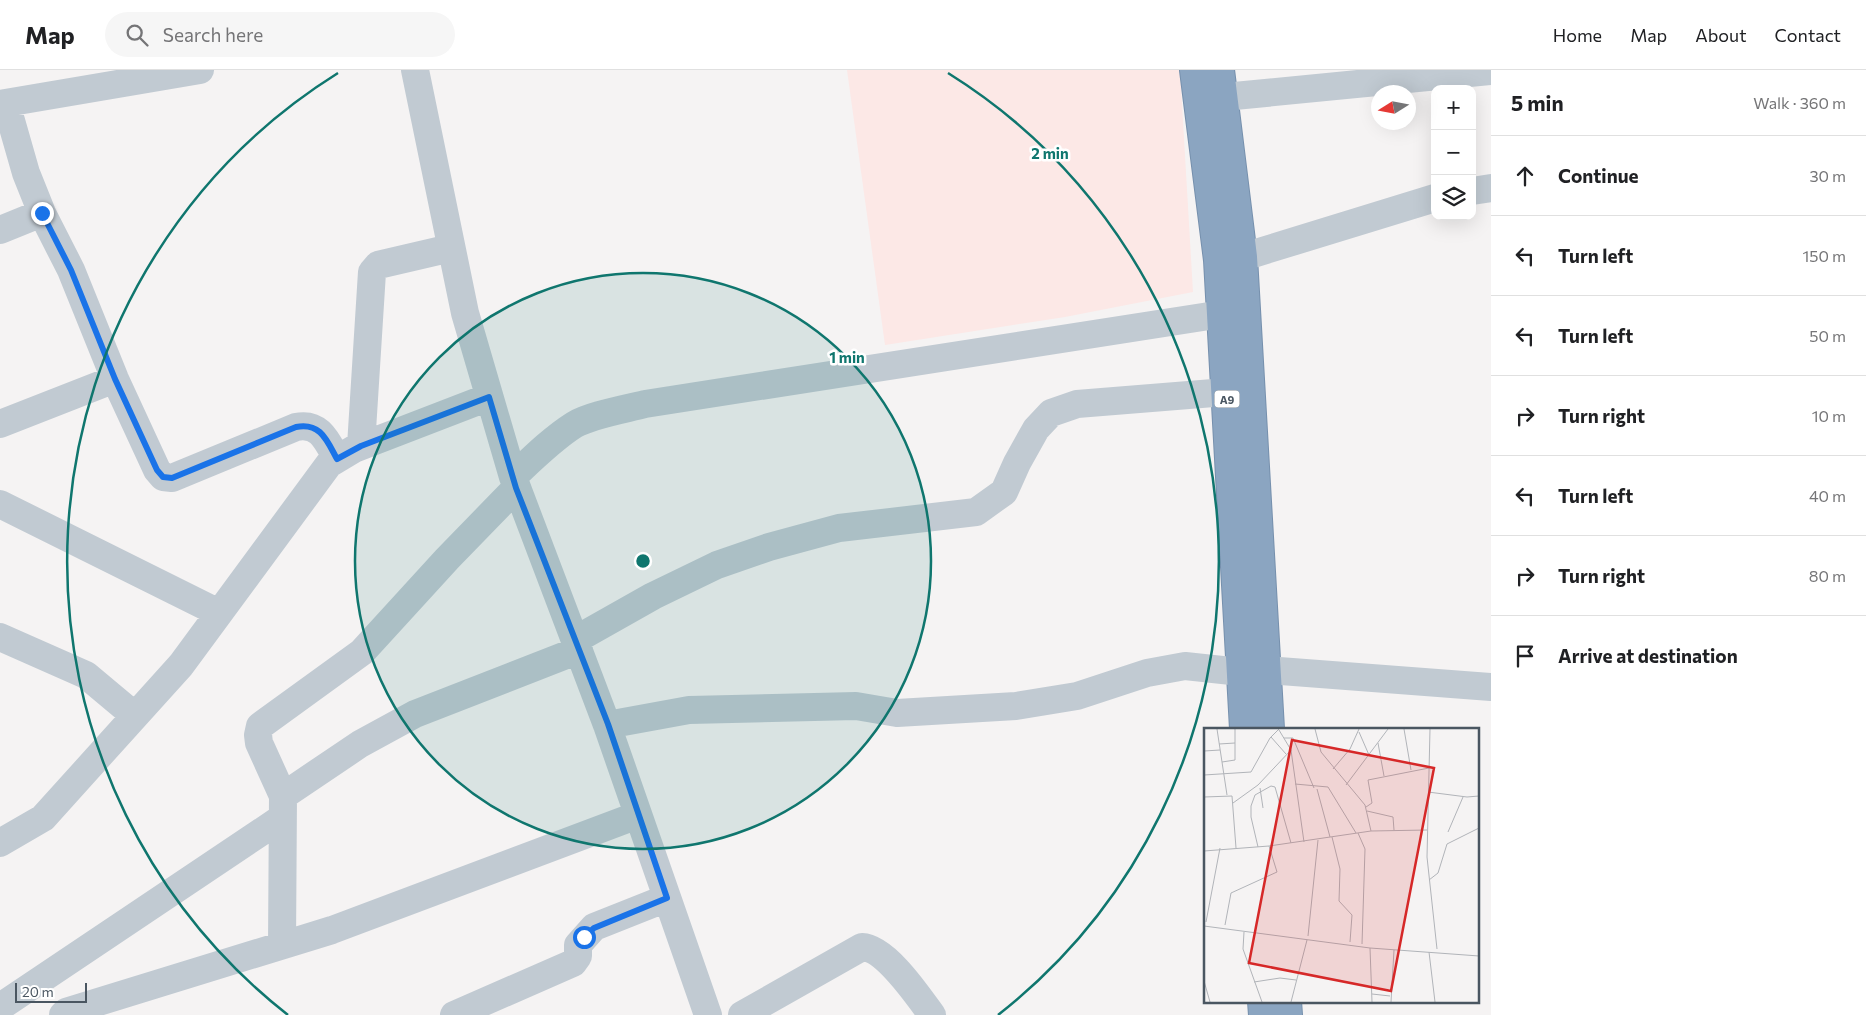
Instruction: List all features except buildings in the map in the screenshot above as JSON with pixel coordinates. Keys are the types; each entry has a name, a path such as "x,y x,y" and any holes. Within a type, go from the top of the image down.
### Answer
{"highway":[{"name":"A9","path":"1194,70 1218,260 1226,392 1251,594"},
{"name":"A9","path":"1220,70 1243,257 1253,671 1244,728"},
{"name":"A9","path":"1253,671 1270,728"},
{"path":"1262,1002 1263,1015"},
{"path":"1287,1002 1288,1015"}],"street":[{"path":"200,70 164,73 3,104 26,173 42,213 71,270 115,379 157,470 163,477 172,478 296,427 303,426 314,427 323,435 337,459"},
{"path":"415,70 466,313 514,482 608,724 708,1015"},
{"path":"1224,97 1491,71"},
{"path":"1476,190 1491,188"},
{"path":"1243,257 1431,199"},
{"path":"0,230 42,213"},
{"path":"361,446 372,272 378,265 451,248"},
{"path":"282,945 282,807 259,743 260,726 362,652 546,446 576,424 610,412 636,406 1222,314"},
{"path":"0,424 115,379"},
{"path":"0,1007 282,807 360,744 415,714 577,645 653,596 717,565 770,547 839,528 976,512 1004,492 1017,462 1036,429 1051,413 1077,404 1226,392"},
{"path":"0,843 43,818 181,665 329,464 361,446 489,397"},
{"path":"0,504 219,613"},
{"path":"0,636 86,675 135,716"},
{"path":"608,724 689,710 856,706 897,713 1016,706 1078,696 1147,673 1185,666 1491,687"},
{"path":"66,1014 332,930 638,815"},
{"path":"454,1015 573,963 578,956 578,945 594,928 667,898"},
{"path":"742,1015 862,947 869,948 900,972 932,1015"}],"shaded area":[{"path":"847,70 1180,70 1193,292 1065,317 885,345"}],"route":[{"path":"42,213 71,270 115,379 157,470 163,477 172,478 296,427 303,426 314,427 323,435 337,459 361,446 489,397 516,488 608,724 667,898 594,928 584,937"}]}
